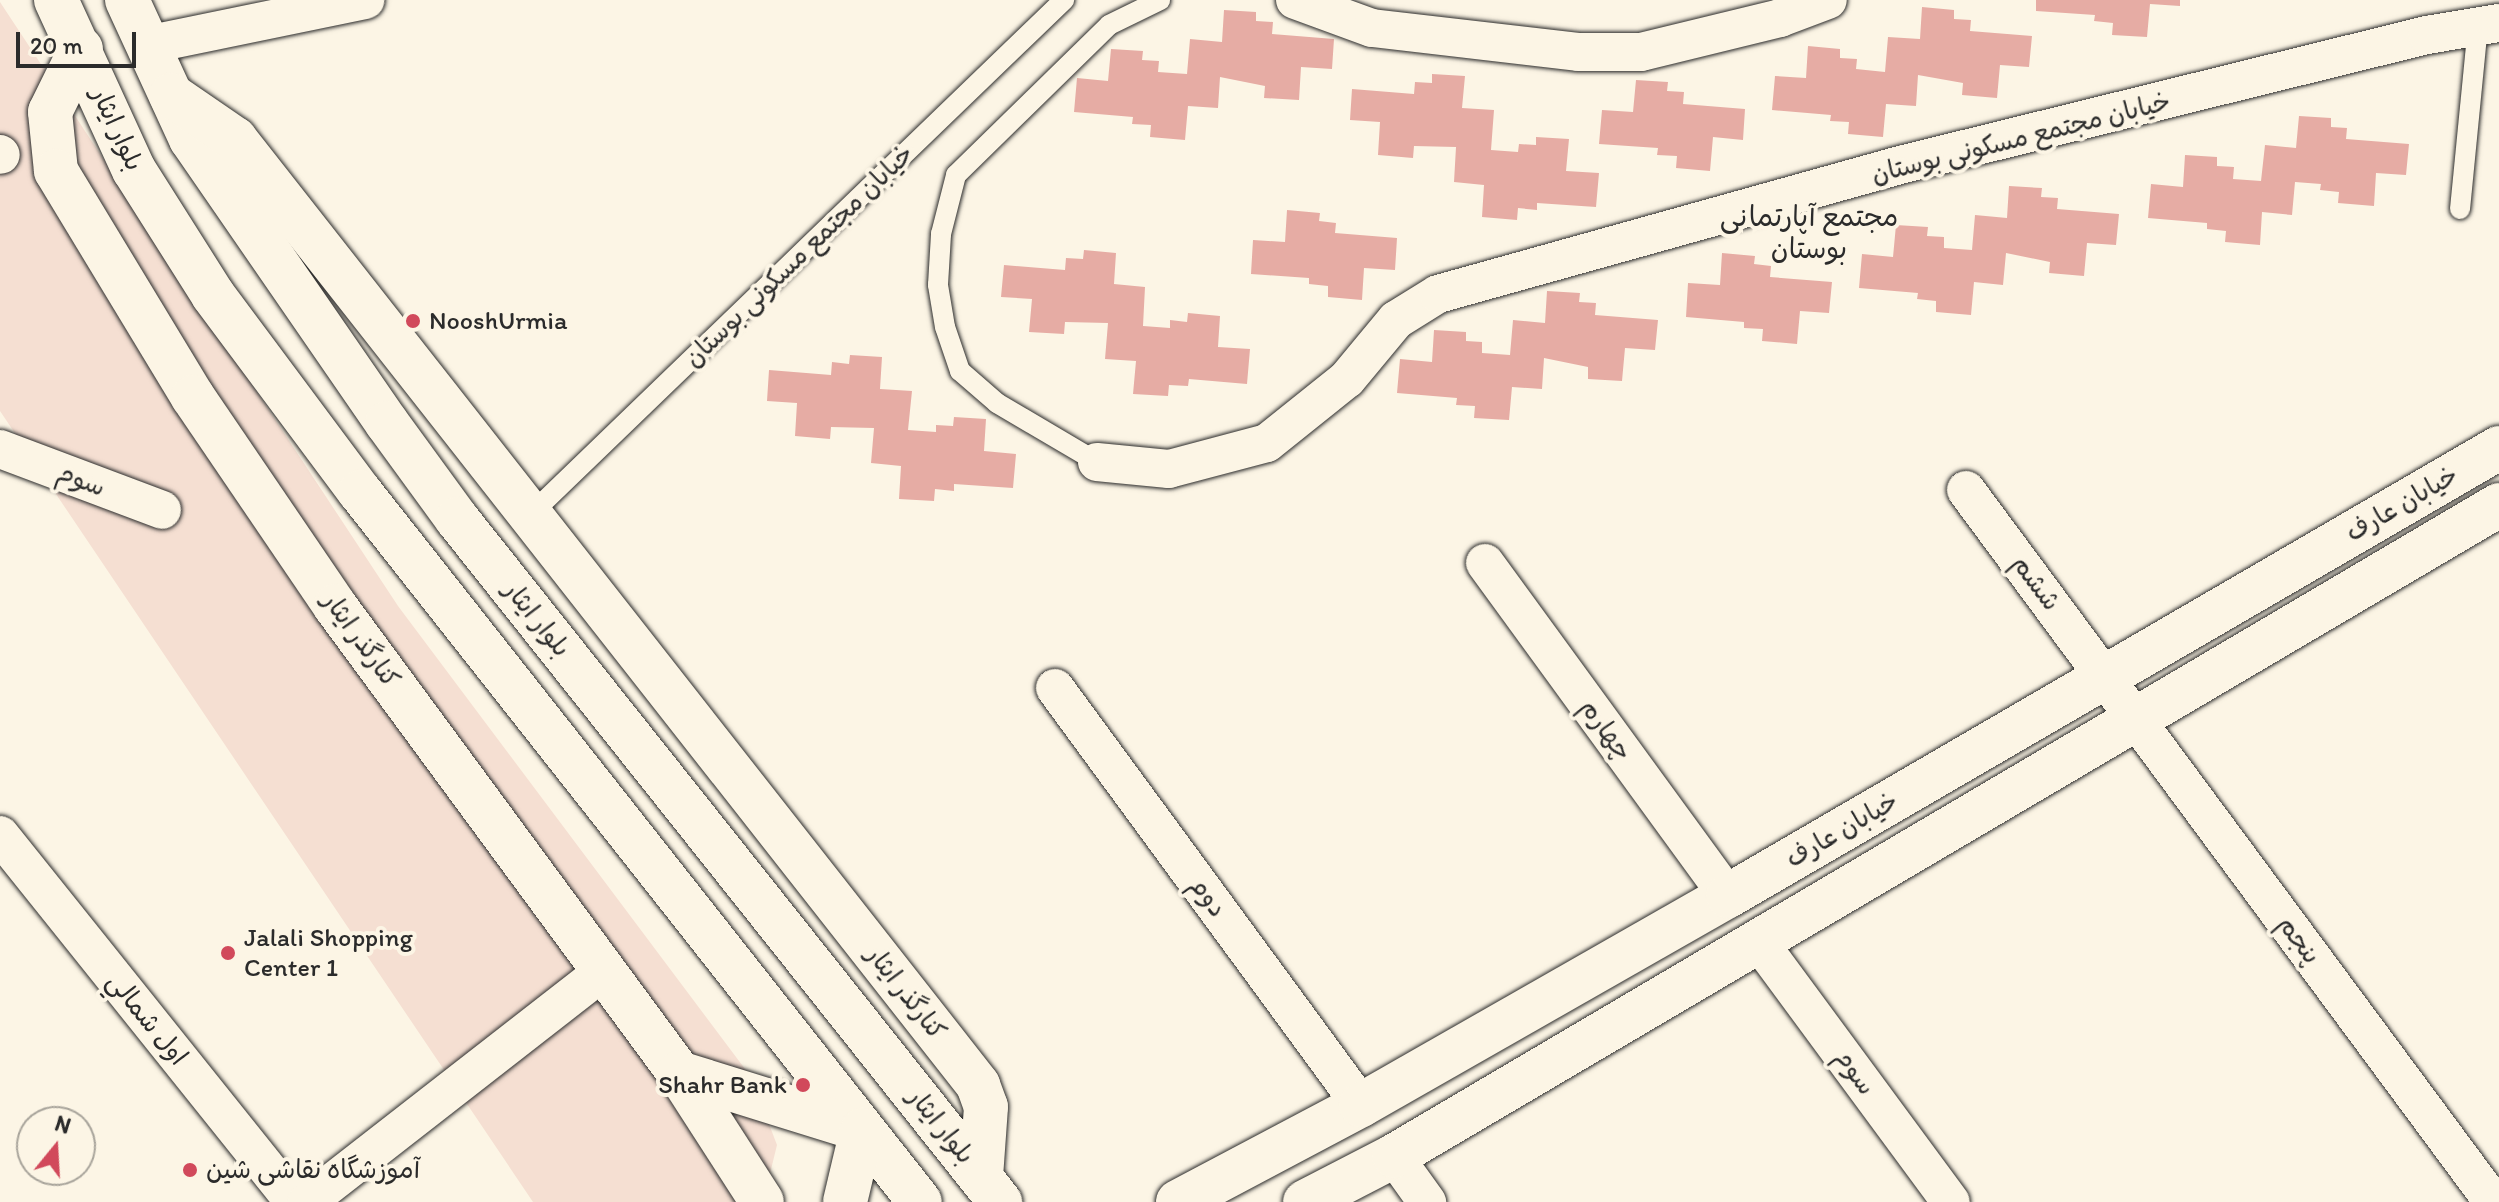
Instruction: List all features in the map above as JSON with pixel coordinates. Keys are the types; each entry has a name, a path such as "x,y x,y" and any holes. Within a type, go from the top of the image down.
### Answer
{"main road":[{"name":"بلوار ایثار","path":"56,0 134,170 213,295 360,492 920,1202"},
{"path":"66,0 83,0"},
{"name":"بلوار ایثار","path":"127,0 166,92 191,139 457,519 991,1189"},
{"name":"کنارگذر ایثار","path":"81,49 50,112 56,171 193,397 255,489 679,1073 762,1202"},
{"name":"کنارگذر ایثار","path":"166,92 235,139 533,512 978,1085 986,1107 991,1189"},
{"name":"خیابان عارف","path":"1178,1202 1361,1105 2106,676 2492,466"},
{"name":"خیابان عارف","path":"1305,1202 1394,1156 1759,942 2133,716 2499,505"},
{"path":"679,1073 862,1130 845,1202"}],"street":[{"path":"146,45 365,0"},
{"path":"1295,0 1372,28 1578,52 1641,52 1780,18 1828,0"},
{"name":"خیابان مجتمع مسکونی بوستان","path":"1097,462 1169,469 1267,443 1347,379 1396,320 1438,294 1900,165 2488,25"},
{"name":"سوم","path":"0,449 162,510"},
{"name":"ششم","path":"1966,490 2106,676"},
{"name":"چهارم","path":"1485,563 1728,896"},
{"name":"پنجم","path":"2106,676 2493,1202"},
{"name":"دوم","path":"1055,688 1361,1105"},
{"name":"اول شمالي","path":"0,835 294,1202"},
{"name":"سوم","path":"1759,942 1951,1202"},
{"path":"307,1202 604,971"},
{"path":"1394,1156 1427,1202"}],"lane":[{"name":"خیابان مجتمع مسکونی بوستان","path":"533,512 1064,0"},
{"name":"خیابان مجتمع مسکونی بوستان","path":"1097,462 997,403 960,371 945,327 938,285 941,234 956,175 1109,25 1160,0"},
{"path":"2460,209 2488,25"}],"shaded area":[{"path":"0,2 398,606 751,1077 777,1145 763,1202 533,1202 0,411"}],"building":[{"path":"2036,0 2180,0 2180,6 2150,4 2147,37 2112,35 2113,23 2094,21 2095,15 2036,11"},
{"path":"1922,7 1954,10 1954,19 1971,20 1970,31 2032,36 2029,67 2000,65 1997,98 1962,95 1963,83 1918,75 1916,106 1886,104 1883,137 1848,134 1849,122 1830,121 1831,115 1772,110 1775,76 1806,78 1808,46 1840,49 1840,58 1857,59 1856,69 1885,72 1888,37 1920,39"},
{"path":"1224,10 1256,12 1256,21 1273,22 1272,34 1334,39 1332,69 1301,67 1299,100 1264,98 1265,86 1220,77 1218,108 1188,106 1185,140 1150,137 1151,125 1132,124 1133,117 1074,112 1077,78 1108,81 1111,49 1143,51 1142,60 1159,61 1158,72 1187,74 1190,39 1222,42"},
{"path":"1432,74 1465,76 1462,108 1494,110 1491,150 1518,152 1519,144 1536,145 1536,137 1569,139 1566,171 1599,173 1596,207 1537,203 1537,210 1518,208 1517,220 1482,217 1484,185 1454,182 1456,147 1414,146 1413,158 1378,155 1380,122 1350,120 1352,89 1414,94 1415,82 1432,83"},
{"path":"1636,80 1668,82 1667,91 1684,92 1683,104 1745,109 1743,140 1713,137 1710,171 1676,168 1677,156 1657,155 1658,148 1599,144 1602,110 1633,112"},
{"path":"2299,116 2331,118 2331,127 2347,128 2346,139 2409,144 2406,175 2376,173 2374,206 2338,203 2339,192 2320,190 2321,184 2295,182 2292,215 2262,212 2260,245 2225,242 2226,231 2207,229 2207,223 2148,218 2151,184 2183,187 2185,155 2217,157 2217,166 2234,167 2233,179 2261,181 2265,145 2296,148"},
{"path":"2009,186 2042,188 2041,197 2058,198 2057,209 2119,214 2116,245 2087,243 2084,276 2049,273 2050,262 2006,253 2003,285 1974,282 1971,315 1936,312 1936,301 1917,299 1918,293 1859,288 1862,254 1893,257 1896,225 1928,227 1927,236 1944,237 1944,248 1972,250 1975,215 2007,218"},
{"path":"1287,210 1320,213 1319,221 1336,223 1335,233 1397,238 1395,270 1364,268 1362,300 1328,297 1328,286 1309,284 1309,278 1251,274 1253,240 1285,242"},
{"path":"1084,250 1116,253 1114,284 1145,287 1143,326 1170,328 1170,320 1187,322 1188,313 1220,316 1218,347 1250,349 1247,384 1189,379 1188,386 1169,385 1168,396 1133,394 1136,361 1105,359 1108,323 1065,322 1064,334 1029,332 1032,299 1001,297 1004,265 1065,270 1066,258 1083,259"},
{"path":"1722,253 1755,256 1754,264 1771,266 1770,277 1832,282 1829,313 1800,311 1797,344 1762,341 1763,329 1744,328 1744,322 1686,317 1688,283 1720,285"},
{"path":"1547,291 1580,293 1579,302 1596,303 1595,315 1658,320 1655,350 1625,348 1622,381 1588,379 1588,367 1544,358 1542,389 1512,387 1509,420 1474,418 1475,406 1456,405 1457,398 1397,393 1400,359 1432,362 1434,330 1466,332 1466,341 1482,342 1482,353 1510,355 1513,320 1545,323"},
{"path":"850,355 882,357 880,389 912,391 908,430 936,432 936,425 953,426 954,417 986,419 984,451 1016,454 1013,488 954,484 954,491 935,489 934,501 899,499 901,466 871,463 874,428 831,427 830,439 795,436 797,403 767,401 769,370 831,375 832,362 849,364"}],"place":[{"name":"NooshUrmia","path":"413,321"},
{"name":"Jalali Shopping Center 1","path":"228,953"},
{"name":"Shahr Bank","path":"803,1085"},
{"name":"آموزشگاه نقاشی شین","path":"190,1170"}],"district":[{"name":"مجتمع آپارتمانی بوستان","path":"1809,232"}]}
